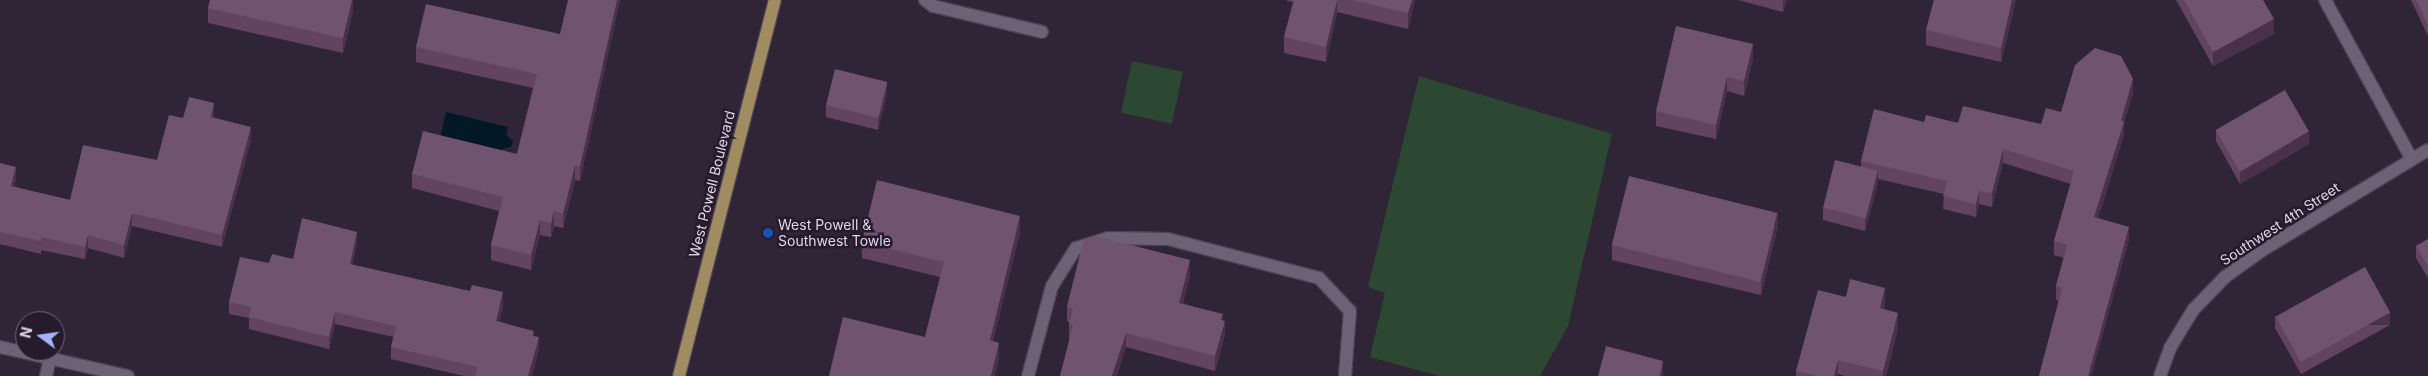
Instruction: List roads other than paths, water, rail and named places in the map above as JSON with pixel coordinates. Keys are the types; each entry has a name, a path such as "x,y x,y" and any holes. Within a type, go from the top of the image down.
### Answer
{"main road":[{"name":"West Powell Boulevard","path":"679,376 775,0"}],"street":[{"path":"925,0 932,6 1042,32"},
{"path":"2325,0 2411,158"},
{"name":"Southwest 4th Street","path":"2160,376 2170,348 2194,310 2225,277 2261,251 2411,158 2428,150"},
{"path":"1028,376 1052,286 1076,248 1108,238 1168,239 1319,278 1350,311 1345,376"},
{"path":"0,347 15,350"},
{"path":"46,376 49,361"},
{"path":"63,361 128,376"}],"water":[{"path":"446,112 508,127 506,135 513,141 511,147 502,149 500,157 439,142"}],"place":[{"name":"West Powell & Southwest Towle","path":"768,233"}]}
